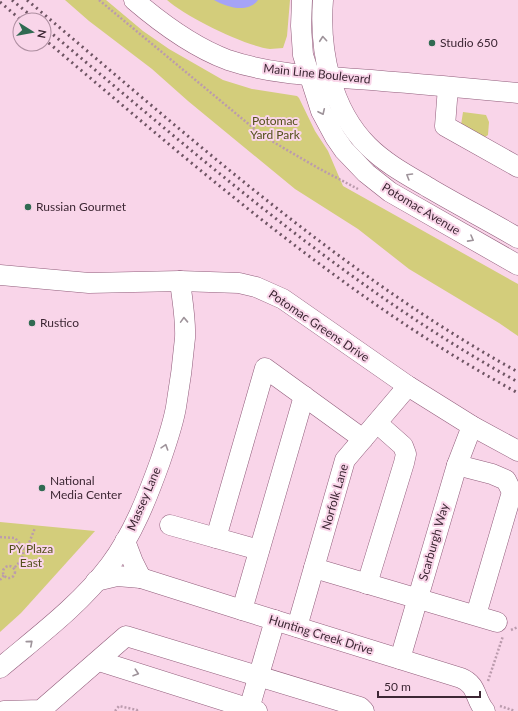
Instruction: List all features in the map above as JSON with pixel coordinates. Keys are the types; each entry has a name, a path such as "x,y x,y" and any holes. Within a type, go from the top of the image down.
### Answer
{"street":[{"name":"Main Line Boulevard","path":"134,0 169,28 206,50 228,59 266,70 309,76 518,93"},
{"name":"Potomac Avenue","path":"302,0 302,50 309,76 316,98 328,124 344,150 366,173 405,202 518,265"},
{"name":"Potomac Avenue","path":"323,0 323,47 338,101 352,126 377,154 411,177 518,238"},
{"path":"448,87 445,126 518,167"},
{"name":"Potomac Greens Drive","path":"0,275 89,283 180,281 239,283 256,287 283,299 408,386 472,426 518,451"},
{"name":"Massey Lane","path":"0,668 72,607 96,581 110,565 138,517 166,445 176,408 185,337 184,312 180,281"},
{"path":"216,538 265,368 363,439"},
{"name":"Norfolk Lane","path":"297,627 345,460 408,386"},
{"path":"242,610 304,396"},
{"path":"368,584 406,454 403,446 377,423"},
{"name":"Scarburgh Way","path":"400,659 457,465 472,426"},
{"path":"457,465 492,474 506,480 512,492 476,615"},
{"path":"170,525 259,550"},
{"path":"125,541 141,578"},
{"path":"314,568 497,622"},
{"name":"Hunting Creek Drive","path":"96,581 117,576 141,578 469,681 474,689 479,703 490,708"},
{"path":"98,661 253,710 259,676 275,620"},
{"path":"4,711 41,710 126,636 360,707 364,711"}],"path":[{"path":"99,0 248,125 275,144 362,192"},
{"path":"23,547 29,543 35,528"},
{"path":"0,537 15,538 23,547 24,554 22,560 14,568 15,571 13,576 10,578 4,575"},
{"path":"0,580 4,575 3,572 6,567 10,566 14,568"},
{"path":"487,682 503,634 518,627"},
{"path":"115,711 119,706 137,711"},
{"path":"490,708 515,711"}],"green space":[{"name":"Potomac Yard Park","path":"65,0 106,0 143,31 169,49 223,80 252,89 297,96 315,131 328,151 343,186 518,284 518,336 409,269 358,229 295,189 188,101 152,69 89,21"},
{"path":"167,0 290,0 287,36 283,48 270,49 259,47 231,37 201,22"},
{"path":"463,112 486,115 489,122 488,135 485,137 461,125"},
{"name":"PY Plaza East","path":"0,522 95,531 21,613 0,632"}],"shaded area":[{"path":"214,0 258,0 249,7 237,8"}],"railway":[{"path":"12,0 26,12"},
{"path":"27,0 204,149 325,245 388,291 452,333 518,372"},
{"path":"0,2 12,12"},
{"path":"52,34 215,170 332,261 392,304 454,344 518,382"},
{"path":"52,46 214,182 331,273 454,356 518,393"}],"place":[{"name":"Studio 650","path":"432,43"},
{"name":"Russian Gourmet","path":"28,207"},
{"name":"Rustico","path":"32,323"},
{"name":"National Media Center","path":"42,488"}]}
